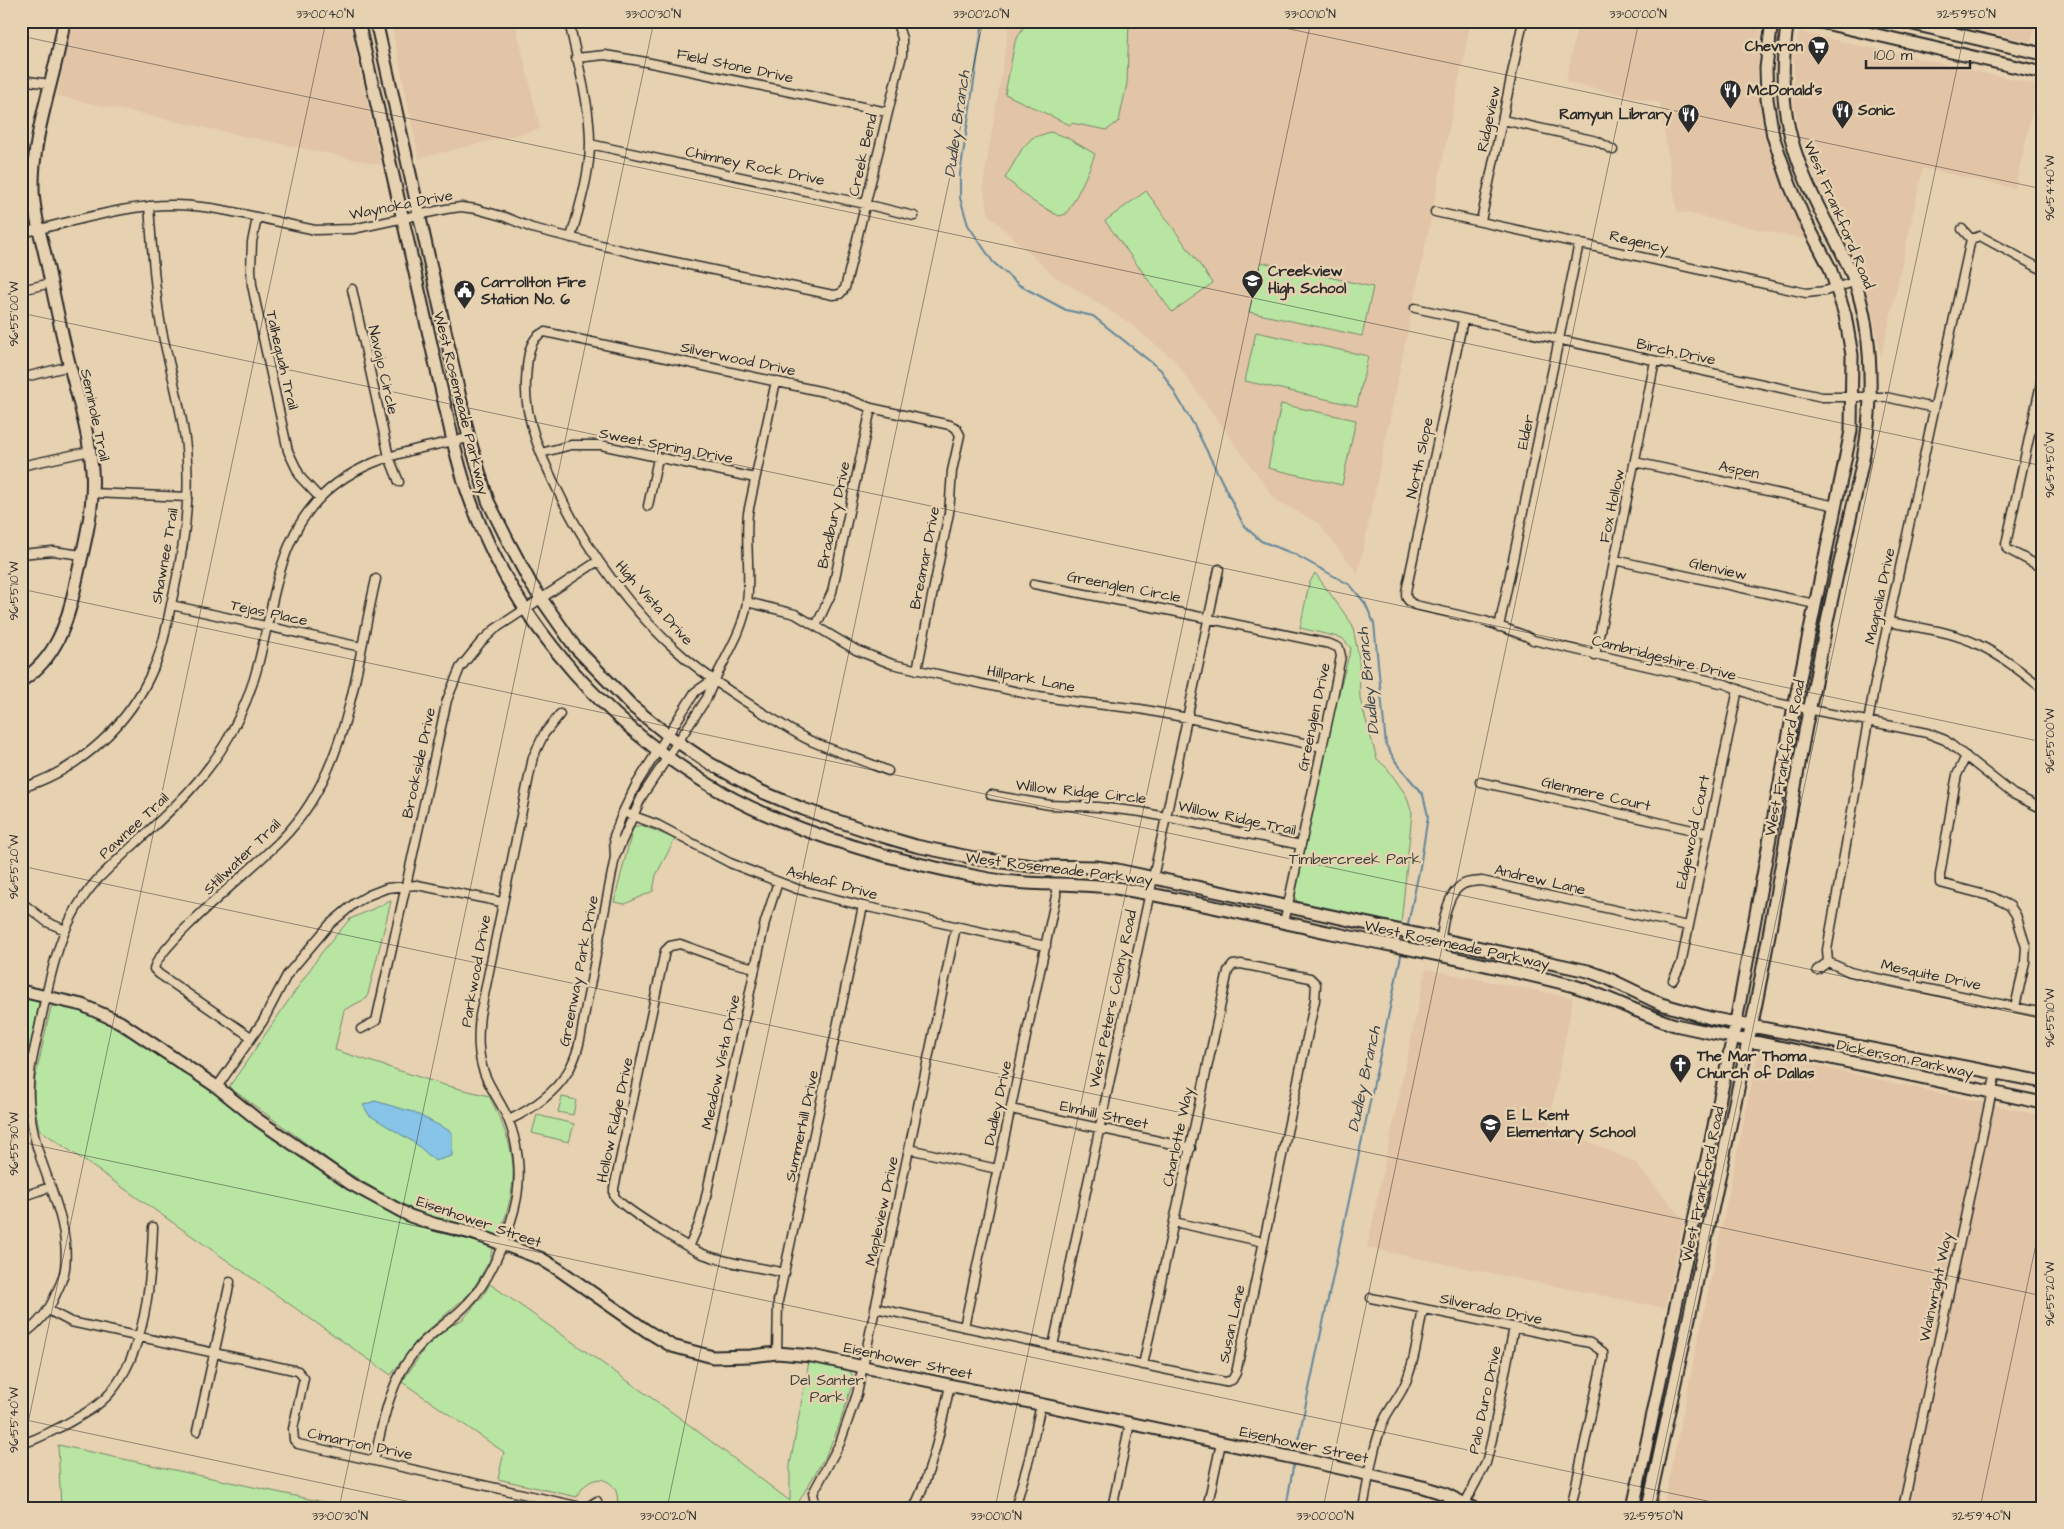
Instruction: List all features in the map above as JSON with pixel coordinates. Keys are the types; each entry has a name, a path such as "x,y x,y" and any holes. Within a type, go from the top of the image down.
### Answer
{"main road":[{"name":"Seminole Trail","path":"21,681 42,664 61,636 71,609 90,520 92,493 90,451 34,204 33,173 36,150 64,21"},
{"name":"West Rosemeade Parkway","path":"358,21 429,342 469,499 484,534 525,610 553,648 576,675 620,720 663,754 693,775 736,800 782,820 862,849 924,866 993,880 1117,888 1380,943 1574,986 1602,994 1650,1017 1733,1038"},
{"name":"West Rosemeade Parkway","path":"376,21 469,438 488,501 540,599 565,635 592,666 634,707 673,739 733,778 779,800 916,846 1009,864 1096,867 1154,877 1287,905 1588,971 1684,1012 1752,1025"},
{"name":"West Frankford Road","path":"1634,1508 1733,1038 1794,707 1849,449 1852,355 1845,316 1826,258 1804,218 1788,182 1773,136 1767,99 1766,68 1772,21"},
{"name":"West Frankford Road","path":"1648,1508 1752,1025 1826,622 1864,451 1870,396 1867,339 1854,282 1836,240 1804,178 1788,130 1783,100 1783,79 1784,44 1788,21"},
{"path":"1816,21 2043,73"},
{"path":"1900,21 2043,54"},
{"path":"1973,57 1977,39"},
{"path":"372,84 390,79"},
{"path":"429,342 447,338"},
{"name":"Eisenhower Street","path":"21,991 82,1005 120,1022 242,1106 261,1113 351,1177 365,1190 410,1216 502,1244 540,1258 672,1346 713,1357 777,1353 812,1356 863,1366 1423,1487 1469,1505"},
{"name":"Dickerson Parkway","path":"1752,1025 2043,1082"},
{"name":"Dickerson Parkway","path":"1733,1038 2043,1104"}],"street":[{"path":"569,21 587,103 590,144 589,161 571,238"},
{"name":"Creek Bend","path":"840,294 845,288 903,49 902,38 896,21"},
{"name":"Ridgeview","path":"1481,221 1523,21"},
{"name":"Field Stone Drive","path":"576,58 605,55 646,62 887,112"},
{"path":"21,80 50,84"},
{"path":"1503,120 1597,141 1614,150"},
{"name":"Chimney Rock Drive","path":"590,144 914,216"},
{"name":"Waynoka Drive","path":"21,233 149,206 176,205 204,208 328,231 353,230 419,214 461,207 505,217 532,228 637,254 833,296 840,294"},
{"name":"Shawnee Trail","path":"21,788 49,777 75,763 101,742 131,708 145,686 155,666 165,633 183,551 188,497 184,429 156,293 149,206"},
{"name":"Regency","path":"1435,212 1806,293 1825,291 1854,282"},
{"name":"Talhequah Trail","path":"257,218 252,242 252,286 288,451 301,478 320,498"},
{"path":"1962,229 1971,239 1980,236 2043,270"},
{"name":"Magnolia Drive","path":"1828,962 1827,950 1868,721 1971,239"},
{"name":"Elder","path":"1499,627 1579,243"},
{"path":"21,290 51,283"},
{"name":"Navajo Circle","path":"352,289 389,457 399,482"},
{"name":"Birch Drive","path":"1415,308 1822,397 1886,397 1934,408"},
{"name":"North Slope","path":"1408,602 1405,597 1463,320"},
{"name":"Silverwood Drive","path":"530,352 534,339 538,334 545,332 840,396 871,408 950,425"},
{"name":"High Vista Drive","path":"530,352 526,391 527,406 541,452 565,506 598,561 619,588 671,645 744,701 809,740 888,771"},
{"name":"Fox Hollow","path":"1595,656 1655,361"},
{"path":"21,378 70,366"},
{"path":"2007,550 2006,544 2043,374"},
{"name":"Greenway Park Drive","path":"615,858 663,754 707,698 714,679 736,642 747,602 749,575 746,531 776,382"},
{"name":"Bradbury Drive","path":"816,626 832,592 871,408"},
{"name":"Breamar Drive","path":"917,670 949,513 952,471 960,434 956,428 950,425"},
{"name":"Pawnee Trail","path":"21,1336 33,1327 48,1310 65,1270 66,1251 62,1223 37,1146 25,1097 56,954 65,930 87,891 174,808 200,780 218,755 252,686 283,558 296,530 320,498 352,473 389,457 469,438"},
{"name":"Sweet Spring Drive","path":"541,452 571,445 601,445 756,478"},
{"path":"21,466 90,451"},
{"path":"648,506 658,458"},
{"name":"Aspen","path":"1635,462 1836,506"},
{"path":"92,493 188,497"},
{"path":"1998,554 2007,550"},
{"path":"2007,550 2043,568"},
{"path":"21,554 53,551 82,555"},
{"name":"Glenview","path":"1615,560 1815,604"},
{"name":"Brookside Drive","path":"361,1029 376,1021 447,700 460,668 481,642 495,630 598,561"},
{"name":"West Peters Colony Road","path":"1053,1346 1219,569"},
{"name":"Stillwater Trail","path":"252,1038 159,974 154,969 155,963 179,934 282,840 306,809 330,765 343,730 376,579"},
{"name":"Greenglen Circle","path":"1034,584 1209,618"},
{"name":"Hillpark Lane","path":"747,602 795,614 856,650 877,660 1041,696 1140,709 1322,748"},
{"name":"Cambridgeshire Drive","path":"1408,602 1484,622 1526,636 1532,640 1595,656 1725,684 1767,701 1809,711 1927,733 1945,740 2012,794 2043,809"},
{"name":"Tejas Place","path":"171,605 361,647"},
{"name":"Greenglen Drive","path":"1209,618 1330,644 1339,648 1341,656 1284,923"},
{"path":"1889,622 1939,632 1978,644 2002,658 2043,689"},
{"name":"Greenway Park Drive","path":"673,739 696,692 714,679"},
{"name":"Edgewood Court","path":"1673,980 1680,964 1706,832 1738,689"},
{"name":"Parkwood Drive","path":"374,1461 388,1399 401,1372 425,1340 469,1302 492,1269 512,1215 519,1185 517,1152 508,1120 485,1075 480,1056 478,1035 480,1015 502,902 533,757 544,734 560,714"},
{"name":"Greenway Park Drive","path":"508,1120 533,1107 555,1089 568,1072 575,1056 581,1040 585,1009 615,858 614,836 636,785 663,754"},
{"path":"1966,756 1955,785 1940,883 1993,896 2010,906 2016,915 2026,947 2025,962 2015,1007"},
{"name":"Glenmere Court","path":"1480,782 1706,832"},
{"name":"Willow Ridge Circle","path":"992,795 1050,805 1125,810 1167,817"},
{"name":"Ashleaf Drive","path":"623,812 658,825 730,863 778,882 863,906 1046,946"},
{"name":"Willow Ridge Trail","path":"1167,817 1301,845"},
{"name":"Andrew Lane","path":"1434,955 1437,938 1452,895 1462,884 1482,881 1688,926"},
{"name":"Meadow Vista Drive","path":"689,1247 699,1224 705,1201 769,904 778,882"},
{"name":"Dudley Drive","path":"964,1327 1046,946 1056,896 1056,884"},
{"path":"217,1087 252,1038 287,975 330,924 355,903 387,888 406,886 436,888 502,902"},
{"path":"21,902 47,922 65,930"},
{"name":"Summerhill Drive","path":"777,1353 778,1308 863,906"},
{"name":"Mapleview Drive","path":"820,1508 815,1503 813,1493 840,1443 854,1402 956,927"},
{"name":"Hollow Ridge Drive","path":"755,968 730,962 680,944 670,946 665,951 614,1195 645,1220 689,1247 712,1256 785,1273"},
{"path":"1817,970 1828,962"},
{"name":"Mesquite Drive","path":"1828,962 1871,977 2043,1013"},
{"name":"Charlotte Way","path":"1143,1365 1228,971 1233,965 1241,964 1280,972"},
{"name":"Susan Lane","path":"875,1308 1225,1382 1232,1380 1236,1373 1317,990 1316,984 1310,978 1280,972"},
{"name":"Wainwright Way","path":"1903,1508 1996,1072"},
{"name":"Elmhill Street","path":"1011,1109 1191,1148"},
{"path":"909,1149 997,1169"},
{"path":"21,1197 50,1187"},
{"path":"1174,1222 1264,1242"},
{"path":"21,1444 52,1431 100,1403 124,1374 138,1337 150,1277 153,1227"},
{"path":"197,1431 216,1354 230,1282"},
{"name":"Silverado Drive","path":"1371,1298 1590,1344 1602,1352 1603,1358 1571,1508"},
{"path":"1363,1508 1369,1475 1385,1418 1405,1385 1412,1364 1423,1309"},
{"name":"Cimarron Drive","path":"48,1310 71,1322 298,1371 304,1378 293,1429 294,1440 298,1444 586,1508 597,1501"},
{"name":"Palo Duro Drive","path":"1469,1505 1488,1455 1514,1327"},
{"path":"914,1508 928,1478 936,1453 950,1385"},
{"path":"1015,1508 1029,1459 1041,1404"},
{"path":"1112,1508 1130,1424"},
{"path":"1207,1508 1221,1443"}],"shaded area":[{"path":"72,21 349,21 381,165 57,96"},
{"path":"391,21 515,21 540,129 419,158"},
{"name":"Creekview High School","path":"1010,21 1471,21 1358,574 1318,523 1275,499 1174,360 1128,322 1053,275 989,215 983,186"},
{"path":"1578,21 1762,21 1757,75 1765,129 1784,191 1812,241 1677,211 1660,103 1566,82"},
{"path":"1941,21 2035,21 2031,42"},
{"path":"1799,32 2038,85 2015,188 1923,168 1881,358 1873,314 1852,252 1816,180 1801,142 1794,104 1794,57"},
{"name":"E L Kent Elementary School","path":"1426,969 1573,998 1549,1124 1634,1162 1684,1220 1665,1308 1367,1248"},
{"path":"1758,1053 2043,1116 2043,1508 1663,1508"}],"green space":[{"path":"1027,21 1129,21 1127,83 1119,121 1107,130 1071,123 1070,125 1005,94 1015,42"},
{"path":"1050,132 1066,137 1095,154 1082,185 1066,214 1059,216 1034,202 1005,178 1022,149 1032,138"},
{"path":"1146,191 1213,283 1172,312 1105,221"},
{"path":"1261,262 1373,287 1362,336 1249,312"},
{"path":"1256,332 1368,356 1357,406 1245,381"},
{"path":"1281,404 1356,420 1342,485 1268,468"},
{"name":"Timbercreek Park","path":"1315,573 1352,624 1359,658 1360,699 1377,759 1387,768 1406,795 1412,813 1401,924 1297,902 1295,896 1335,707 1351,648 1342,638 1300,628 1309,584"},
{"path":"641,825 675,839 656,875 653,891 625,904 614,902 632,832 634,827"},
{"path":"391,901 367,998 344,1010 335,1050 444,1085 489,1096 505,1133 513,1164 511,1196 499,1235 433,1217 402,1205 340,1168 229,1087 322,952 350,919"},
{"path":"21,998 35,1000 39,1003 21,1091"},
{"path":"56,1004 88,1013 147,1047 384,1209 416,1224 493,1247 489,1262 471,1292 417,1340 391,1375 39,1129 34,1101 35,1079 51,1007"},
{"path":"562,1097 576,1100 573,1115 558,1112"},
{"path":"537,1115 574,1124 569,1142 532,1133"},
{"name":"Del Santer Park","path":"490,1284 680,1418 790,1501 790,1465 809,1361 849,1370 854,1378 839,1426 826,1455 798,1503 805,1508 616,1508 618,1499 616,1491 612,1485 599,1479 591,1481 577,1497 498,1479 504,1452 402,1382 425,1348 449,1327 463,1319 483,1296"},
{"path":"58,1445 351,1508 61,1508"}],"water":[{"path":"375,1101 413,1112 452,1132 452,1156 435,1161 415,1143 369,1115 363,1105"}],"waterway":[{"name":"Dudley Branch","path":"983,21 960,174 960,198 968,225 993,262 1019,285 1066,310 1093,316 1161,370 1194,425 1244,526 1261,541 1294,554 1350,585 1365,603 1374,623 1386,745 1396,762 1423,795 1428,816 1407,929"},
{"name":"Dudley Branch","path":"1295,1455 1402,951"},
{"name":"Dudley Branch","path":"1286,1508 1294,1462"}],"place":[{"name":"Chevron","path":"1819,65"},
{"name":"McDonald's","path":"1731,109"},
{"name":"Sonic","path":"1842,129"},
{"name":"Ramyun Library","path":"1688,133"},
{"name":"Creekview High School","path":"1252,299"},
{"name":"Carrollton Fire Station No. 6","path":"465,310"},
{"name":"The Mar Thoma Church of Dallas","path":"1681,1084"},
{"name":"E L Kent Elementary School","path":"1491,1143"}]}
